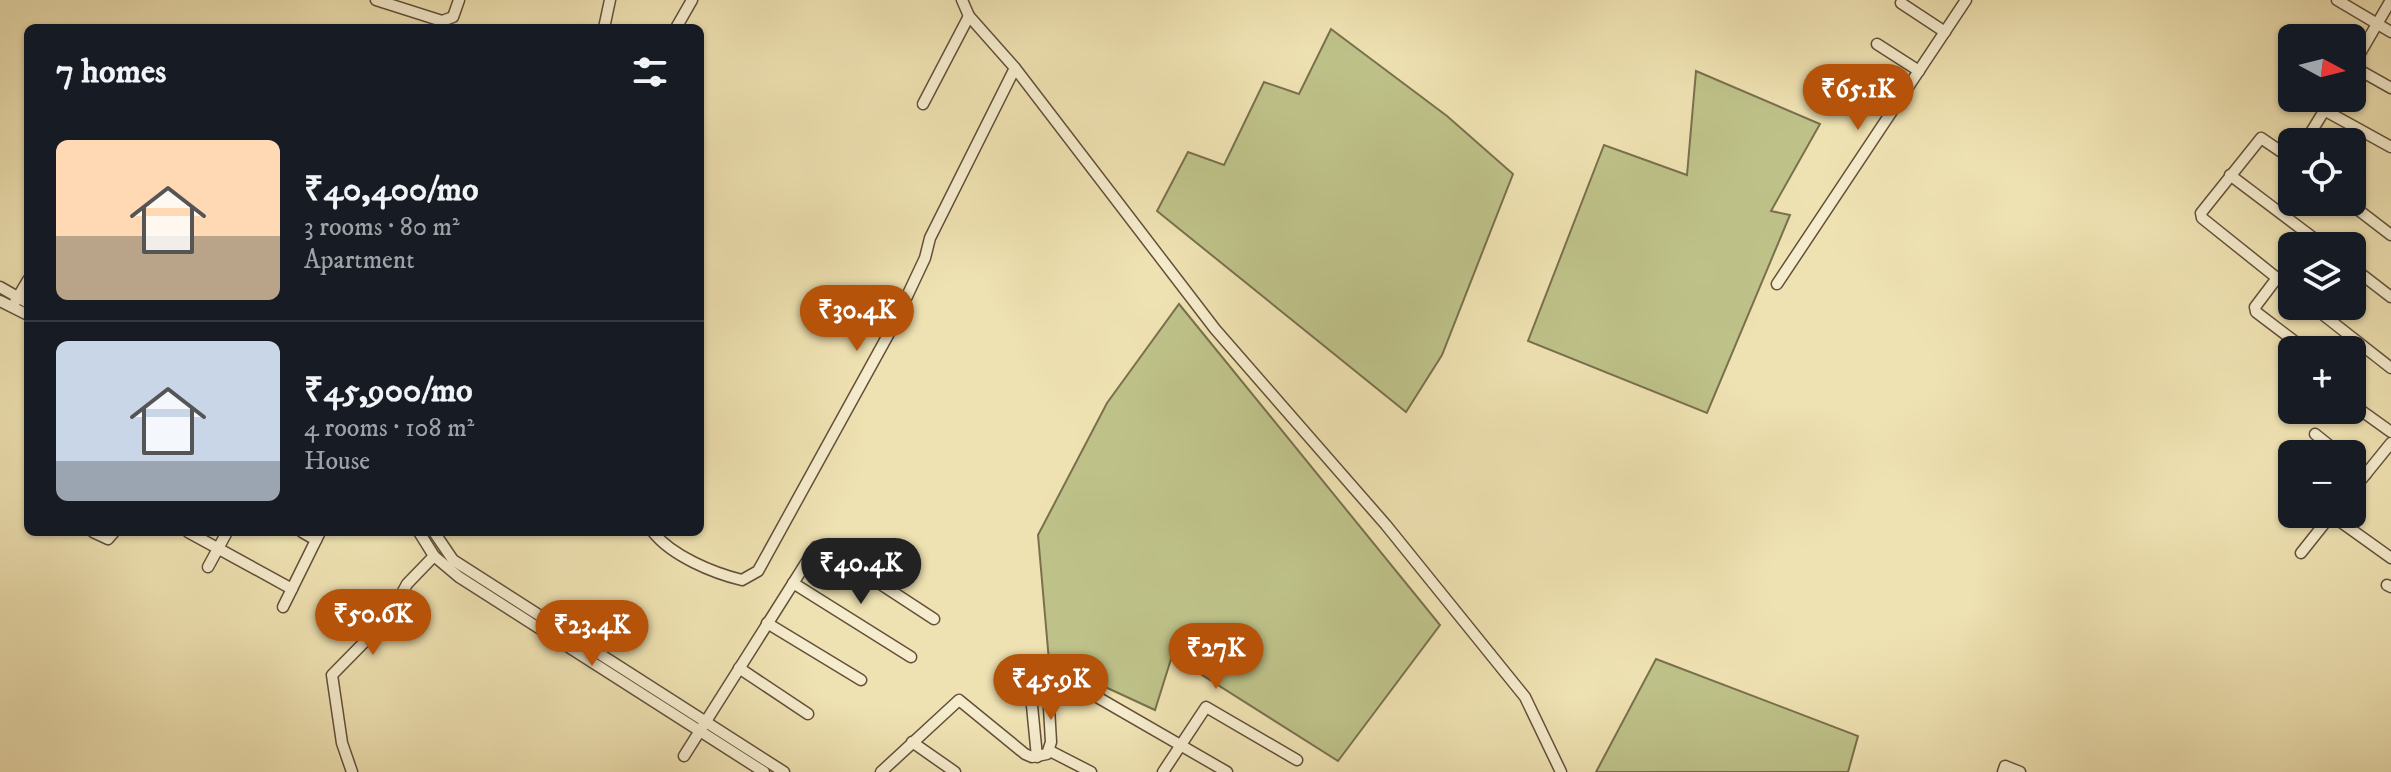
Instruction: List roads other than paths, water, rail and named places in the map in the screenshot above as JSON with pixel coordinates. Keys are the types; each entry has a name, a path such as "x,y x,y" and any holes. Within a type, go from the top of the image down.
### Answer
{"street":[{"path":"376,0 442,21 453,17"},
{"path":"453,17 459,0"},
{"path":"605,24 610,0"},
{"path":"678,24 692,0"},
{"path":"962,0 969,16 1015,68 1215,329 1386,525 1525,697 1561,772"},
{"path":"2337,0 2391,32"},
{"path":"2366,43 2391,0"},
{"path":"1777,284 1964,1"},
{"path":"1901,3 1945,32"},
{"path":"923,104 969,16"},
{"path":"453,17 457,24"},
{"path":"1877,44 1919,71"},
{"path":"657,536 668,547 721,575 742,580 758,571 893,326 925,258 930,238 1015,68"},
{"path":"2366,75 2391,88"},
{"path":"1849,78 1894,108"},
{"path":"2328,112 2391,147"},
{"path":"2278,150 2261,138 2201,209 2202,218 2277,278 2255,307 2256,312 2288,336"},
{"path":"2230,175 2305,232"},
{"path":"2366,216 2391,235"},
{"path":"2366,278 2391,297"},
{"path":"0,287 19,302"},
{"path":"0,301 19,302"},
{"path":"2330,320 2391,368"},
{"path":"2366,414 2391,432"},
{"path":"2315,434 2322,440"},
{"path":"2366,474 2391,443"},
{"path":"2301,553 2321,528"},
{"path":"2350,528 2391,558"},
{"path":"195,536 292,589"},
{"path":"208,567 225,536"},
{"path":"283,607 318,536"},
{"path":"422,536 434,556 466,582 764,772"},
{"path":"437,536 453,560 784,772"},
{"path":"684,756 814,549 824,547 934,619"},
{"path":"352,772 342,743 332,675 389,617 407,584 434,556"},
{"path":"793,583 911,657"},
{"path":"767,623 861,680"},
{"path":"739,668 808,714"},
{"path":"1047,673 1050,751"},
{"path":"1037,757 1030,685 1037,674 1047,673 1064,675 1227,772"},
{"path":"881,772 956,702 962,700 1025,754 1037,757 1050,751"},
{"path":"1163,772 1204,708 1209,707 1297,760"},
{"path":"912,742 955,772"},
{"path":"1050,751 1091,772"},
{"path":"2003,772 2005,766 2020,772"}]}
